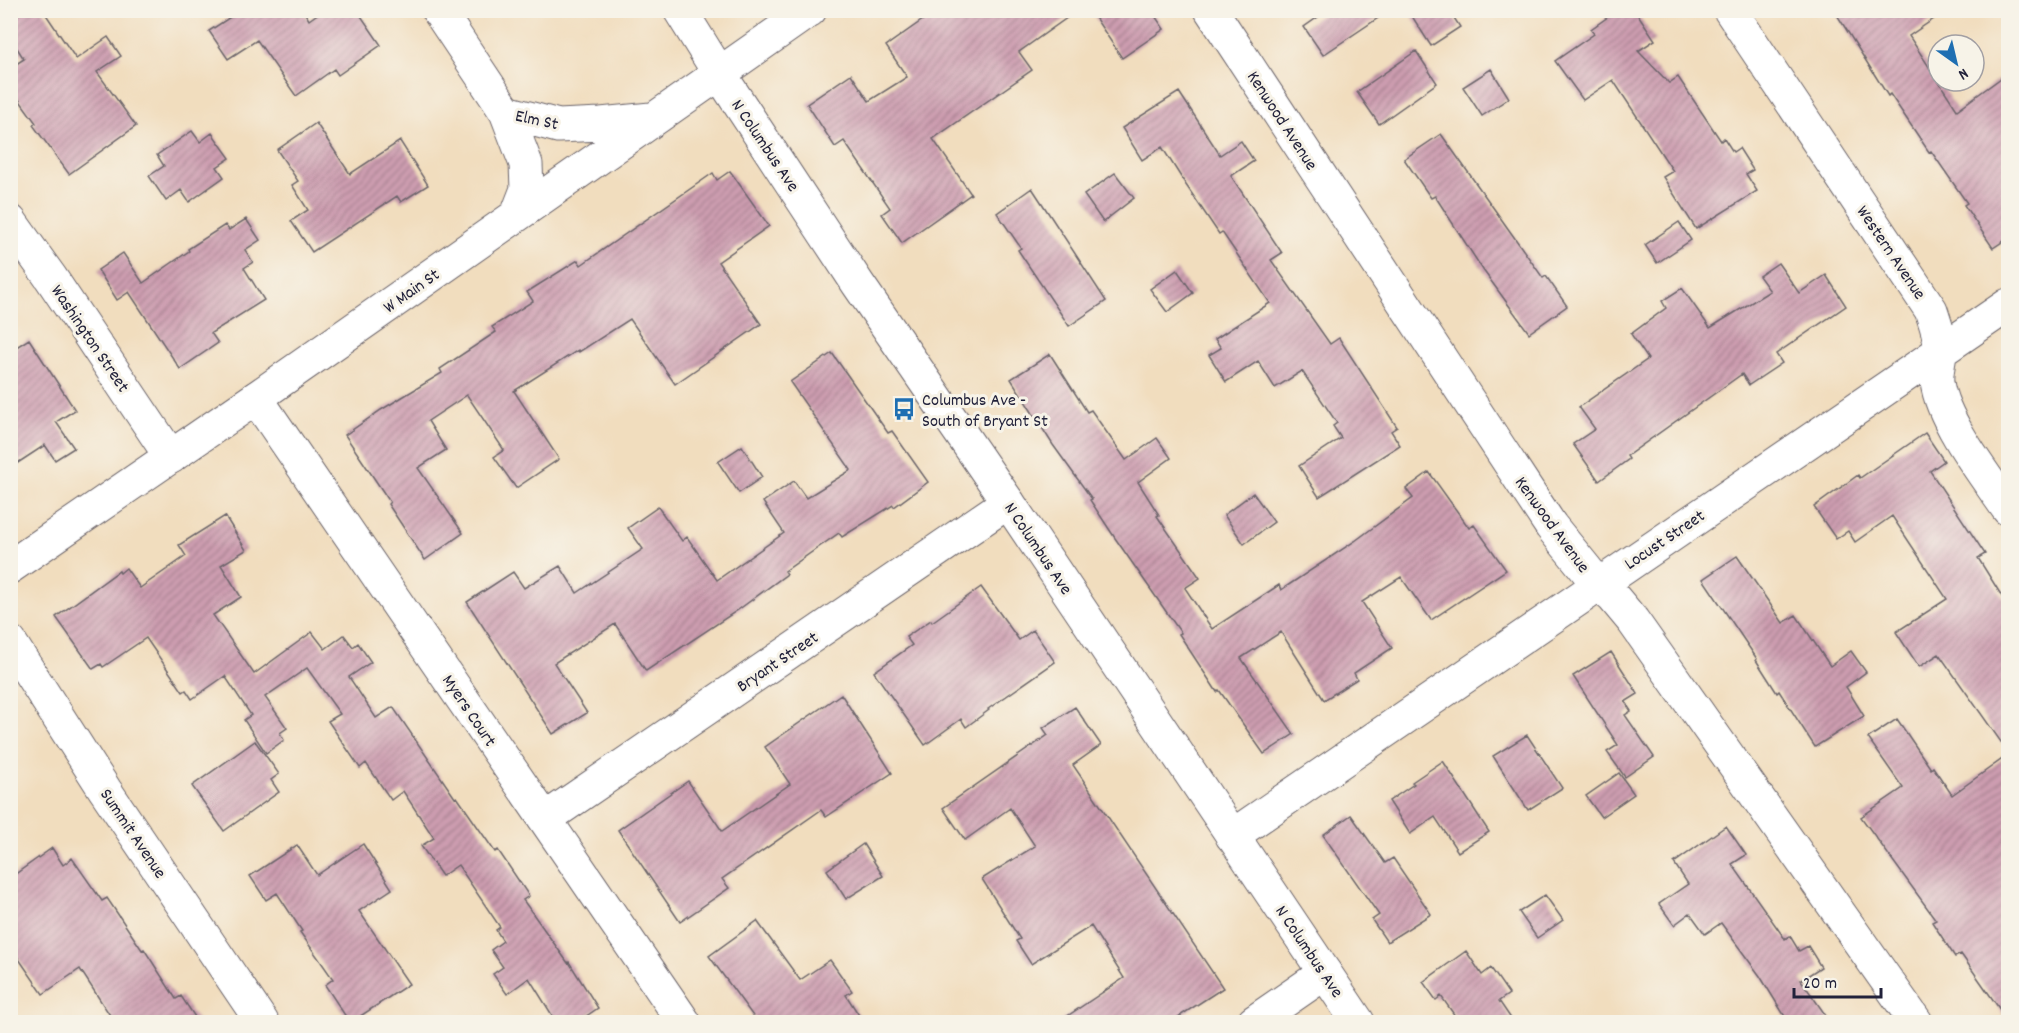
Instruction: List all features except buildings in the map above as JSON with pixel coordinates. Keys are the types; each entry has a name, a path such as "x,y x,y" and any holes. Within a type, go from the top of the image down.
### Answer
{"street":[{"name":"Elm St","path":"438,10 506,112 558,126 653,119"},
{"name":"N Columbus Ave","path":"680,10 863,292 1008,502 1358,1023"},
{"name":"W Main St","path":"10,567 256,398 810,10"},
{"name":"Kenwood Avenue","path":"1211,10 1551,526 1598,584 1613,597 1633,621 1916,1023"},
{"name":"Western Avenue","path":"1730,10 1931,310 1939,332 1940,352 1937,381 1945,409 1969,453 2008,509"},
{"path":"506,112 526,164 528,189 517,215"},
{"name":"Washington Street","path":"10,221 58,288 171,457"},
{"name":"Locust Street","path":"1232,836 2008,305"},
{"name":"Myers Court","path":"256,398 684,1023"},
{"name":"Bryant Street","path":"545,819 1008,502"},
{"name":"Summit Avenue","path":"10,642 105,790 262,1023"},
{"path":"1254,1023 1325,973"}],"place":[{"name":"Columbus Ave - South of Bryant St","path":"904,409"}]}
